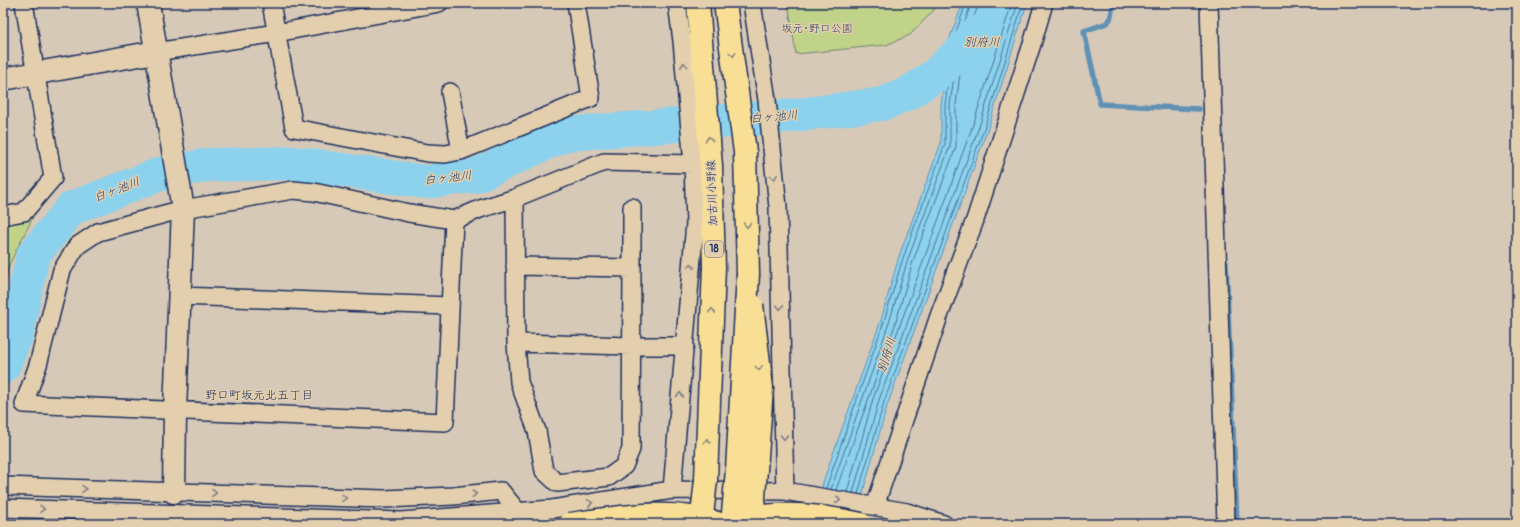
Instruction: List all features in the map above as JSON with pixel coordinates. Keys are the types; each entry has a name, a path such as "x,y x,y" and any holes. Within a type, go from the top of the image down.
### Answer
{"main road":[{"path":"726,9 745,152 748,274 732,524"},
{"name":"加古川小野線","path":"699,11 711,166 714,267 706,480"},
{"path":"748,274 762,388 752,524"},
{"name":"18","path":"696,524 706,480"},
{"name":"18","path":"701,524 706,480"},
{"path":"570,524 646,514 684,516 721,524"},
{"path":"726,524 742,518 793,515 832,518 861,524"}],"street":[{"path":"3,216 24,212 53,178 24,3"},
{"path":"148,3 183,209 175,411 174,492"},
{"path":"271,3 294,128 427,153 445,154 460,151 591,98 576,3"},
{"path":"3,79 156,52 276,33 439,3"},
{"path":"672,490 695,223 693,164 682,41 677,3"},
{"path":"752,3 767,100 778,207 793,492"},
{"path":"875,506 939,316 975,220 1044,3"},
{"path":"1209,3 1226,524"},
{"path":"449,92 460,151"},
{"path":"454,220 445,422 24,404 38,365 62,270 77,246 98,232 183,209 292,190 314,192 409,213 454,220 480,209 515,198 604,162 693,164"},
{"path":"515,198 514,266 516,343 520,382 537,431 544,471 557,483 609,477 624,466 631,449 632,207"},
{"path":"514,266 632,268"},
{"path":"180,296 449,306"},
{"path":"516,343 685,346"},
{"path":"3,486 384,499 453,496 501,491 518,512"},
{"path":"3,508 401,521 552,509 672,490 793,492 907,512 944,524"}],"green space":[{"name":"坂元･野口公園","path":"788,3 937,3 933,11 910,35 886,45 796,54"},
{"path":"33,217 9,265 3,292 3,222"}],"water":[{"name":"別府川","path":"963,3 1027,3 988,128 888,403 854,524 813,524 824,479 881,320 899,256 941,143 941,105 950,37"}],"waterway":[{"path":"1114,3 1110,19 1107,23 1084,31 1100,104 1199,109"},
{"name":"白ヶ池川","path":"3,367 16,336 33,255 72,208 160,174 208,165 294,163 426,182 475,176 566,134 798,115 882,104 909,93 933,77 963,49 978,32"},
{"path":"1226,263 1237,524"}],"district":[{"name":"野口町坂元北五丁目","path":"259,395"}]}
